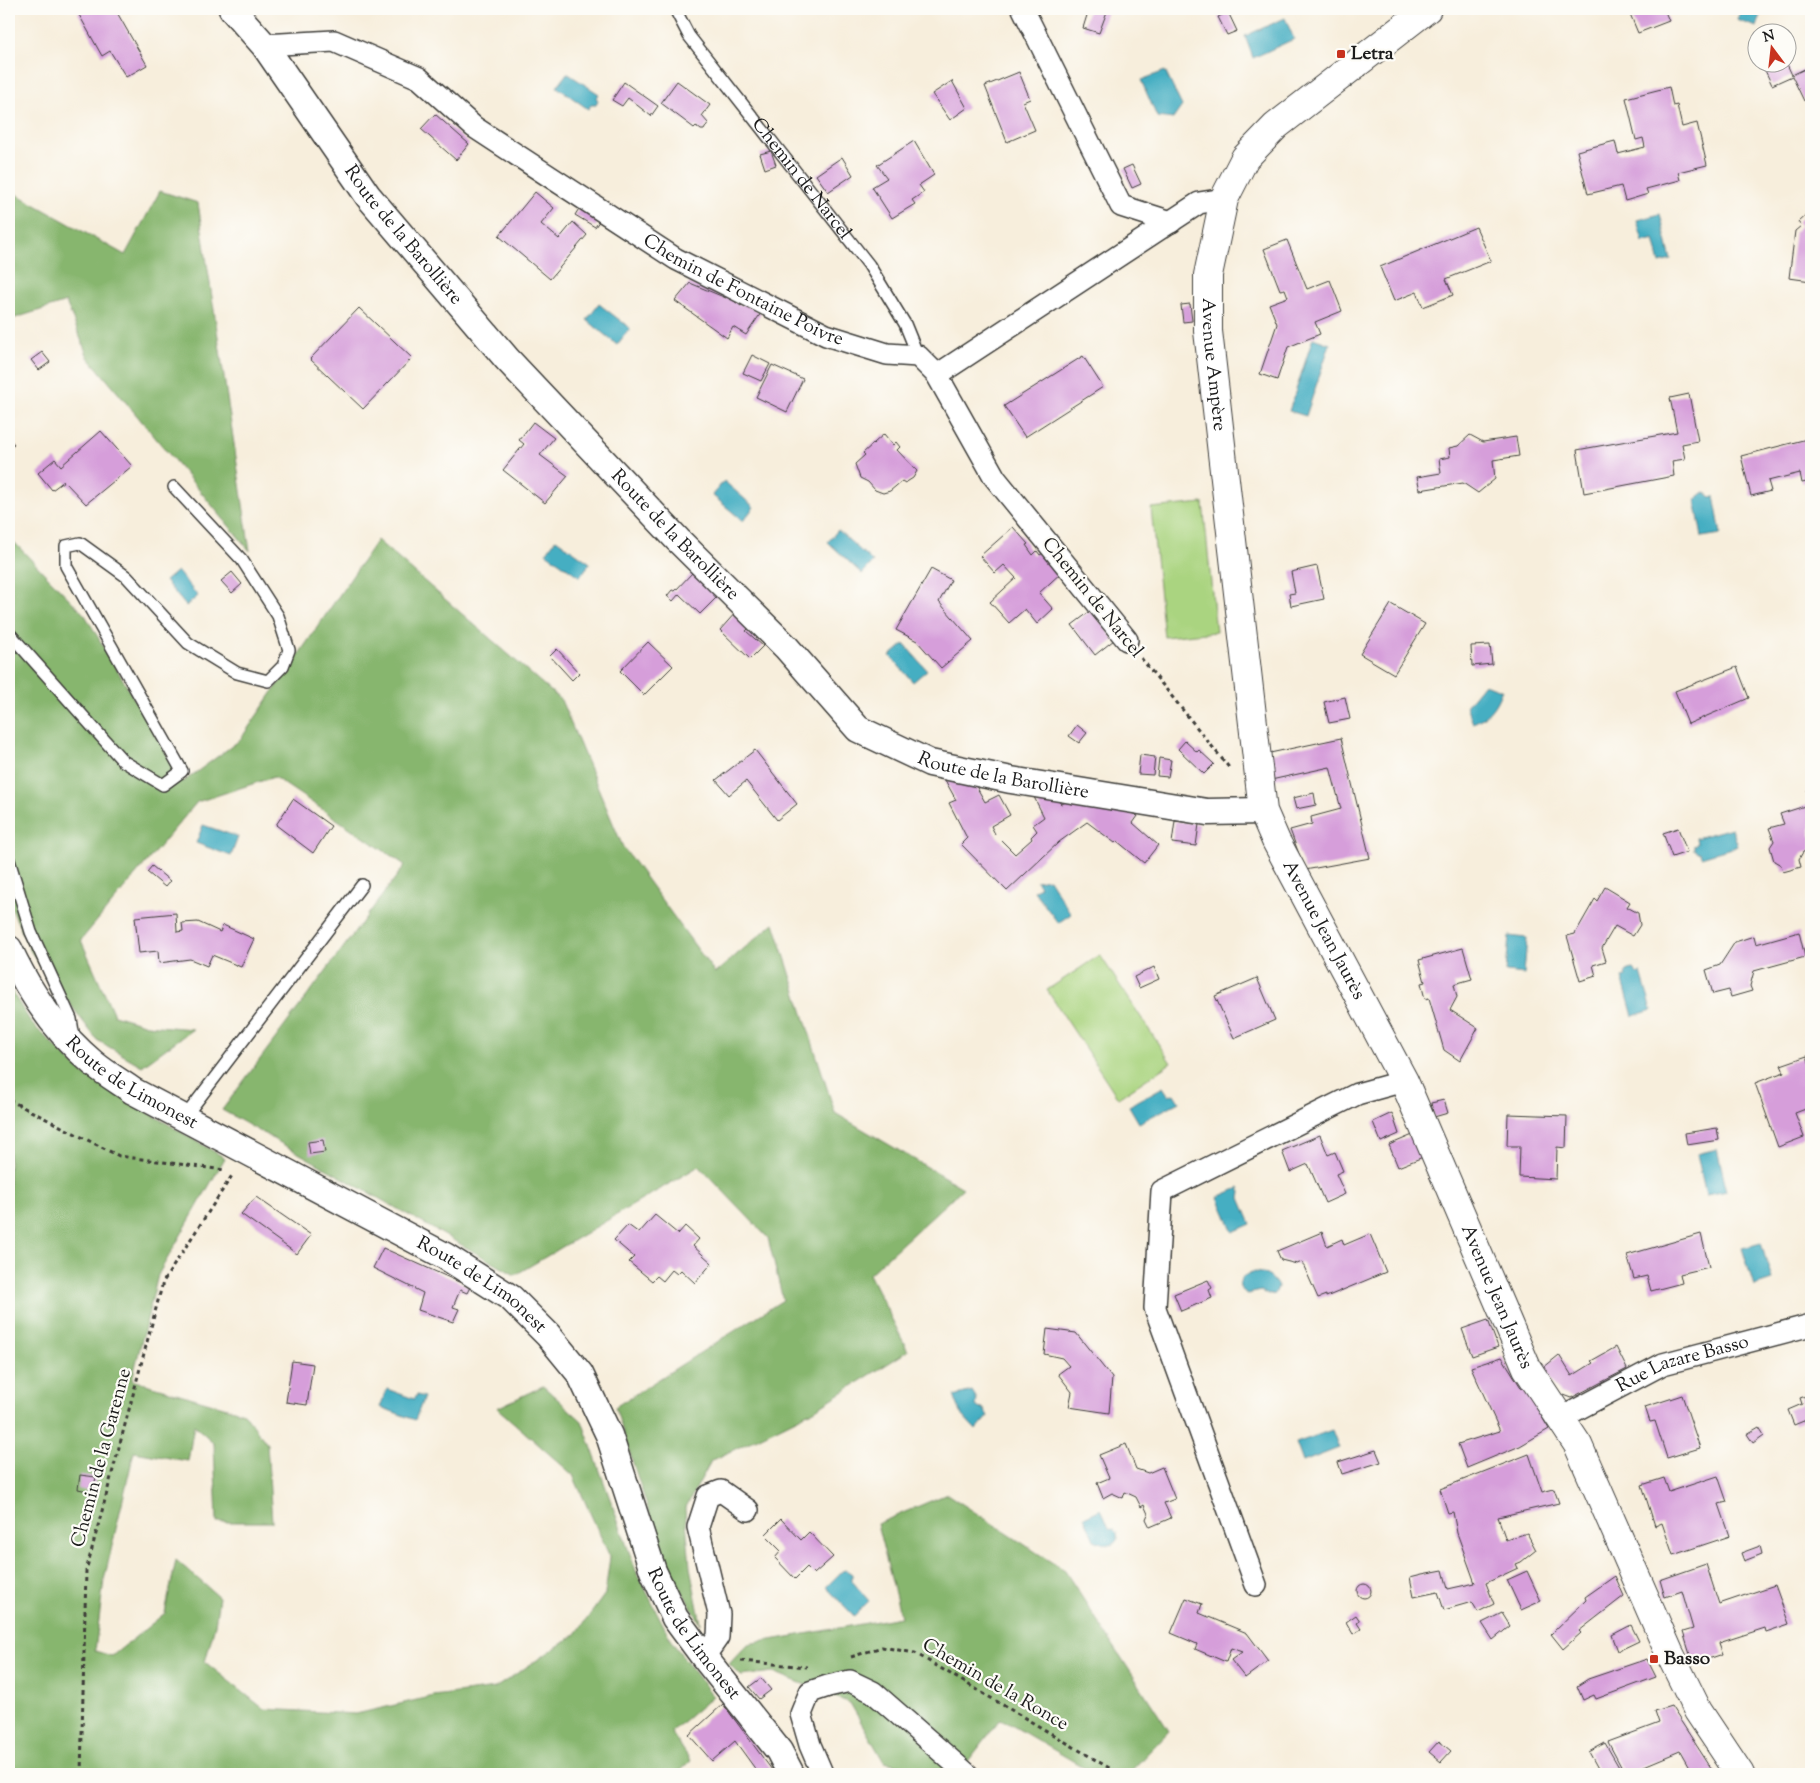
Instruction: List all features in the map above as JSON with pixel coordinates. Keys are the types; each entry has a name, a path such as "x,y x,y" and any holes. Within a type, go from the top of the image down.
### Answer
{"main road":[{"name":"Avenue Ampère","path":"1263,811 1208,331 1208,275 1224,200 1245,158 1276,126 1415,13"},
{"name":"Avenue Jean Jaurès","path":"1263,811 1281,850 1404,1081 1526,1368 1578,1445 1669,1652 1694,1703 1740,1774"}],"street":[{"path":"1023,9 1121,206 1171,222"},
{"name":"Route de la Barollière","path":"235,11 264,44 368,196 507,359 678,540 786,647 858,729 930,762 1011,780 1207,812 1263,811"},
{"name":"Chemin de Fontaine Poivre","path":"264,44 334,41 419,78 474,127 676,259 826,335 887,354 918,356"},
{"path":"918,356 938,375 1198,203 1224,200"},
{"name":"Chemin de Narcel","path":"938,375 995,478 1126,640"},
{"name":"Route de Limonest","path":"9,949 20,973 52,1022 92,1062 134,1091 445,1256 511,1298 548,1335 580,1374 609,1435 652,1571 675,1618 779,1751 791,1774"},
{"path":"1256,1585 1155,1308 1162,1190 1357,1094 1404,1081"},
{"name":"Rue Lazare Basso","path":"1561,1418 1663,1364 1811,1325"},
{"path":"704,1657 718,1637 719,1614 698,1527 708,1496 721,1491 748,1510"},
{"path":"821,1774 810,1746 801,1714 810,1692 850,1681 873,1692 967,1774"}],"lane":[{"name":"Chemin de Narcel","path":"675,9 689,36 869,265 905,324 918,356"},
{"path":"9,633 123,762 163,784 182,771 66,566 66,546 80,543 127,577 188,643 237,673 268,681 283,666 289,650 278,616 242,560 174,487"},
{"path":"9,860 31,932 71,1019 75,1045"},
{"path":"184,1118 362,885"}],"path":[{"name":"Chemin de Narcel","path":"1126,640 1232,772"},
{"name":"Chemin de la Garenne","path":"9,1100 119,1156 234,1172 163,1282 86,1571 81,1774"},
{"name":"Chemin de la Ronce","path":"844,1659 882,1647 915,1653 1112,1769 1117,1774"},
{"path":"704,1657 808,1667"}],"green space":[{"path":"9,190 125,255 160,191 198,203 250,551 88,357 66,302 9,320"},
{"path":"1203,503 1216,632 1164,637 1151,508"},
{"path":"9,537 85,615 183,782 240,740 377,540 561,700 623,847 715,973 774,923 835,1113 963,1188 869,1274 908,1351 814,1410 711,1461 685,1509 690,1567 701,1624 665,1562 615,1407 783,1300 768,1238 699,1166 515,1275 222,1110 405,865 274,777 197,802 81,940 114,1015 147,1025 193,1029 142,1066 97,1040 31,952 9,903"},
{"path":"1100,955 1171,1063 1118,1098 1047,990"},
{"path":"9,987 32,1024 84,1074 225,1158 158,1275 132,1380 244,1413 267,1444 272,1522 217,1522 214,1443 194,1425 188,1461 134,1452 104,1580 95,1651 112,1656 165,1613 176,1560 219,1597 215,1625 205,1662 264,1709 356,1714 434,1696 495,1688 576,1634 605,1594 610,1557 573,1475 497,1408 543,1386 582,1421 636,1571 672,1642 713,1696 671,1732 691,1761 677,1774 9,1774"},
{"path":"947,1494 1065,1571 1169,1731 1128,1774 1095,1774 1001,1719 958,1774 944,1774 884,1762 850,1703 773,1672 741,1676 729,1664 748,1644 901,1617 877,1524"}],"water":[{"path":"1741,9 1763,9 1759,22 1748,22 1748,24 1737,20"},
{"path":"1285,18 1294,39 1253,58 1245,36"},
{"path":"1165,71 1182,106 1173,119 1157,117 1141,80"},
{"path":"567,73 599,94 596,97 598,101 596,105 591,105 588,109 557,87"},
{"path":"1660,214 1671,260 1660,263 1654,239 1643,242 1637,220"},
{"path":"599,304 630,328 617,345 587,320"},
{"path":"1313,338 1330,344 1306,416 1289,411"},
{"path":"724,481 754,507 743,521 712,495"},
{"path":"1703,493 1711,497 1714,496 1721,534 1702,537 1695,500"},
{"path":"838,530 873,562 862,574 828,542"},
{"path":"556,539 590,563 580,577 546,553"},
{"path":"177,571 198,596 186,606 165,581"},
{"path":"904,644 927,670 913,682 890,656"},
{"path":"1484,684 1502,690 1491,710 1483,718 1473,723 1466,706"},
{"path":"203,825 238,837 231,856 196,843"},
{"path":"1732,828 1738,846 1701,857 1700,853 1694,850 1694,845 1697,843 1696,838"},
{"path":"1049,879 1071,914 1058,923 1034,891 1040,886 1036,881"},
{"path":"1509,936 1527,938 1524,974 1506,972"},
{"path":"1633,969 1638,974 1641,973 1652,1010 1633,1016 1622,978 1626,977 1625,974 1628,970"},
{"path":"1163,1087 1169,1096 1174,1094 1179,1102 1139,1123 1129,1106"},
{"path":"1717,1149 1727,1191 1706,1195 1697,1154"},
{"path":"1239,1188 1240,1198 1251,1224 1233,1232 1218,1197"},
{"path":"1761,1243 1772,1280 1754,1286 1742,1248"},
{"path":"1252,1272 1270,1277 1278,1287 1275,1294 1268,1295 1261,1291 1248,1294 1244,1291 1240,1285 1241,1279"},
{"path":"387,1389 414,1399 417,1395 424,1397 415,1420 380,1407"},
{"path":"972,1391 977,1399 976,1406 980,1409 983,1408 988,1416 976,1430 962,1415 954,1396"},
{"path":"1332,1430 1339,1448 1303,1462 1296,1443"},
{"path":"1101,1509 1109,1528 1117,1533 1118,1540 1116,1543 1107,1545 1094,1540 1084,1517"},
{"path":"846,1570 852,1574 852,1581 869,1601 854,1616 826,1587 842,1571"}],"building":[{"path":"86,9 115,9 147,65 126,77 110,51 102,56 78,13"},
{"path":"1086,9 1108,9 1099,33 1083,28 1088,12"},
{"path":"1628,9 1664,9 1669,21 1638,33"},
{"path":"1228,12 1237,31 1227,35 1218,17"},
{"path":"1811,66 1811,98 1804,101 1792,76 1772,85 1766,72 1791,72 1792,75"},
{"path":"1019,72 1030,99 1023,102 1035,130 1007,142 985,86"},
{"path":"677,81 710,105 702,116 708,123 704,130 696,126 694,128 661,103"},
{"path":"952,81 967,108 950,120 932,94"},
{"path":"624,82 658,106 651,116 628,98 622,106 612,100"},
{"path":"1669,87 1673,106 1677,105 1682,127 1697,123 1707,165 1678,172 1680,180 1646,189 1648,194 1625,201 1621,186 1588,194 1577,151 1615,141 1618,154 1645,147 1643,138 1636,140 1626,98"},
{"path":"435,114 469,144 456,160 421,129"},
{"path":"914,141 934,175 919,185 924,192 912,200 915,204 892,218 872,187 887,178 877,165"},
{"path":"771,151 776,165 765,169 760,154"},
{"path":"842,157 853,175 828,192 816,175"},
{"path":"1132,165 1141,184 1132,188 1123,169"},
{"path":"535,192 554,208 541,224 559,239 573,222 587,235 550,279 499,236"},
{"path":"580,207 600,220 595,227 575,215"},
{"path":"1809,212 1811,213 1811,281 1789,278 1795,231 1801,226 1798,222"},
{"path":"1476,227 1491,261 1446,279 1453,295 1423,307 1417,292 1394,301 1380,267"},
{"path":"1287,240 1307,289 1330,280 1342,311 1315,322 1320,334 1288,347 1277,380 1260,374 1277,324 1269,304 1288,297 1285,289 1280,290 1264,249"},
{"path":"690,283 726,298 727,296 741,306 743,303 761,313 746,335 733,327 727,338 675,301"},
{"path":"1190,304 1192,321 1183,322 1181,305"},
{"path":"359,308 412,358 363,409 310,359"},
{"path":"42,352 50,362 39,370 31,360"},
{"path":"752,355 770,364 761,381 743,373"},
{"path":"1083,356 1103,387 1025,437 1004,406"},
{"path":"772,365 803,379 787,412 756,397"},
{"path":"1689,394 1698,441 1682,444 1685,459 1672,461 1674,476 1584,493 1577,450 1677,432 1670,398"},
{"path":"533,422 554,438 540,455 568,476 545,503 503,470 524,444 519,440"},
{"path":"101,431 132,466 86,504 64,481 52,490 38,473 55,459 61,466"},
{"path":"884,434 893,445 896,442 900,447 897,450 917,471 913,478 905,483 902,481 890,491 883,493 875,490 868,482 860,478 855,464 865,455 863,453"},
{"path":"1470,435 1483,442 1516,437 1519,456 1493,460 1495,479 1478,493 1463,483 1420,490 1417,477 1441,473 1439,459 1450,457 1449,448 1458,446"},
{"path":"9,438 14,444 9,448"},
{"path":"1811,438 1811,481 1802,483 1800,473 1768,481 1771,491 1751,496 1741,456"},
{"path":"1013,527 1028,544 1026,545 1033,555 1037,551 1040,555 1045,552 1062,572 1039,593 1053,609 1037,624 1025,609 1009,623 990,602 1016,578 1004,565 995,573 980,556"},
{"path":"1317,566 1324,599 1291,606 1289,594 1295,593 1291,572"},
{"path":"931,569 951,580 939,602 973,641 941,668 917,641 896,630"},
{"path":"232,572 242,584 232,593 221,581"},
{"path":"693,572 719,595 700,614 679,594 673,601 667,596 672,590 675,591"},
{"path":"1391,604 1425,624 1394,674 1360,654"},
{"path":"1092,610 1114,640 1095,655 1072,625"},
{"path":"736,612 751,626 746,631 763,646 750,659 720,630"},
{"path":"648,642 673,666 644,695 620,671"},
{"path":"1490,645 1492,664 1472,666 1471,646"},
{"path":"557,649 579,673 572,680 550,656"},
{"path":"1737,667 1749,698 1688,724 1675,691"},
{"path":"1345,697 1350,719 1329,723 1324,702"},
{"path":"1077,725 1087,733 1079,743 1069,736"},
{"path":"1341,738 1370,858 1305,870 1290,830 1312,824 1311,817 1341,809 1330,767 1271,780 1270,753"},
{"path":"1185,741 1197,752 1199,750 1214,764 1204,774 1178,749"},
{"path":"755,750 797,804 777,820 746,781 729,795 716,780"},
{"path":"1140,755 1155,757 1153,775 1138,774"},
{"path":"1159,758 1171,760 1168,777 1157,776"},
{"path":"945,780 976,786 985,802 999,795 1010,815 991,826 995,834 1015,854 1032,839 1031,837 1037,831 1033,825 1044,817 1033,795 1057,799 1061,804 1069,801 1122,809 1138,816 1133,823 1158,845 1144,863 1117,841 1115,843 1087,822 1059,842 1007,891 961,844 967,838 949,803 956,800"},
{"path":"1811,789 1811,803 1807,790"},
{"path":"1314,793 1316,805 1296,809 1293,798"},
{"path":"293,799 331,826 313,853 276,825"},
{"path":"1811,804 1811,850 1803,852 1799,859 1801,867 1783,872 1781,865 1774,861 1770,847 1774,841 1769,828 1784,824 1780,814"},
{"path":"1175,821 1199,824 1196,846 1172,843"},
{"path":"1678,828 1687,852 1672,857 1663,833"},
{"path":"152,866 170,881 165,887 147,872"},
{"path":"1605,887 1630,902 1627,907 1638,913 1640,925 1633,936 1615,926 1602,948 1606,961 1593,965 1596,976 1580,981 1567,936 1575,934 1595,899 1597,901"},
{"path":"176,913 177,932 183,931 182,923 198,922 220,932 223,925 254,939 241,967 212,955 207,966 190,959 159,963 158,951 139,953 135,917"},
{"path":"1799,932 1805,957 1754,971 1750,986 1752,991 1731,997 1729,990 1713,994 1706,970 1720,965 1735,942 1754,936 1756,944"},
{"path":"1463,948 1472,979 1454,984 1457,997 1450,1010 1478,1028 1460,1061 1444,1050 1429,998 1425,999 1421,983 1425,982 1419,960"},
{"path":"1154,967 1159,979 1139,988 1134,977"},
{"path":"1257,978 1275,1020 1234,1038 1215,996"},
{"path":"1807,1056 1811,1068 1811,1107 1795,1113 1804,1137 1778,1147 1755,1083 1784,1072 1781,1065"},
{"path":"1444,1100 1448,1113 1434,1117 1431,1103"},
{"path":"1392,1113 1399,1134 1381,1142 1373,1122"},
{"path":"1508,1114 1567,1116 1566,1148 1557,1147 1556,1179 1519,1177 1520,1146 1507,1146"},
{"path":"1717,1128 1719,1140 1687,1145 1685,1133"},
{"path":"1415,1134 1423,1157 1398,1167 1389,1145"},
{"path":"1320,1135 1328,1155 1335,1152 1343,1171 1336,1174 1345,1194 1325,1203 1308,1164 1290,1172 1282,1151"},
{"path":"323,1140 325,1152 310,1154 308,1142"},
{"path":"256,1197 311,1235 297,1254 241,1214"},
{"path":"655,1215 678,1234 685,1226 699,1239 693,1246 712,1263 695,1283 681,1270 677,1274 672,1270 663,1281 657,1276 652,1281 629,1262 634,1257 614,1240 628,1225 639,1233"},
{"path":"1322,1232 1327,1246 1342,1239 1344,1245 1370,1234 1386,1272 1326,1297 1326,1295 1318,1298 1302,1262 1297,1264 1281,1260 1277,1251"},
{"path":"1701,1234 1709,1267 1680,1274 1682,1283 1651,1291 1647,1276 1634,1279 1627,1255"},
{"path":"383,1248 470,1287 467,1293 460,1290 453,1307 459,1309 453,1322 418,1310 423,1293 373,1268"},
{"path":"1208,1280 1212,1288 1209,1290 1212,1298 1181,1311 1174,1294"},
{"path":"1488,1320 1498,1347 1472,1356 1462,1329"},
{"path":"1047,1329 1076,1333 1112,1378 1109,1413 1069,1407 1072,1392 1058,1374 1069,1366 1062,1358 1044,1354"},
{"path":"1616,1347 1627,1369 1571,1398 1560,1394 1543,1368 1559,1355 1572,1376 1593,1363 1591,1361"},
{"path":"1502,1357 1522,1389 1524,1387 1549,1429 1520,1446 1467,1468 1458,1444 1500,1431 1471,1367"},
{"path":"292,1361 313,1364 307,1405 286,1402"},
{"path":"1811,1394 1811,1418 1794,1425 1788,1410 1802,1404 1800,1398"},
{"path":"1682,1395 1700,1448 1667,1458 1655,1421 1650,1422 1645,1407"},
{"path":"1759,1427 1764,1435 1753,1443 1747,1434"},
{"path":"1126,1444 1136,1469 1148,1473 1162,1467 1175,1499 1164,1503 1171,1518 1150,1527 1146,1519 1148,1514 1144,1505 1141,1507 1136,1497 1125,1492 1123,1498 1112,1493 1103,1498 1097,1483 1109,1478 1099,1455"},
{"path":"1376,1450 1381,1462 1342,1474 1338,1462"},
{"path":"1529,1454 1542,1492 1554,1489 1559,1503 1498,1517 1506,1540 1527,1533 1536,1550 1516,1564 1518,1568 1486,1583 1494,1604 1478,1612 1472,1602 1444,1610 1438,1592 1414,1597 1410,1577 1422,1574 1443,1570 1448,1589 1475,1583 1457,1533 1453,1512 1448,1513 1440,1489"},
{"path":"80,1475 96,1477 93,1492 78,1489"},
{"path":"1718,1476 1727,1502 1719,1504 1730,1536 1673,1555 1662,1523 1655,1526 1642,1485 1664,1478 1669,1492"},
{"path":"781,1519 801,1540 809,1532 833,1557 814,1574 807,1567 795,1579 775,1558 781,1551 765,1535"},
{"path":"1760,1546 1762,1554 1744,1561 1741,1553"},
{"path":"1706,1564 1719,1604 1775,1585 1789,1624 1766,1632 1765,1628 1719,1643 1723,1654 1693,1664 1683,1632 1693,1629 1682,1591 1665,1597 1660,1580"},
{"path":"1527,1571 1541,1601 1521,1610 1507,1580"},
{"path":"1615,1576 1624,1596 1579,1631 1581,1633 1563,1649 1551,1634 1586,1600 1585,1597"},
{"path":"1361,1584 1367,1584 1371,1591 1367,1598 1361,1598 1357,1594 1357,1588"},
{"path":"1186,1598 1202,1604 1199,1613 1247,1633 1268,1661 1245,1678 1231,1660 1242,1652 1231,1648 1226,1662 1195,1649 1197,1644 1171,1633"},
{"path":"1502,1613 1510,1626 1493,1640 1482,1623"},
{"path":"1356,1615 1360,1621 1357,1623 1361,1629 1353,1634 1346,1622"},
{"path":"1631,1625 1639,1641 1618,1651 1612,1635"},
{"path":"1647,1659 1656,1677 1596,1699 1594,1695 1583,1700 1577,1686 1588,1679"},
{"path":"761,1678 771,1690 759,1699 749,1687"},
{"path":"723,1704 774,1774 759,1774 735,1741 712,1761 689,1735"},
{"path":"1671,1706 1715,1774 1693,1774 1680,1751 1625,1774 1608,1742 1659,1723 1655,1711"},
{"path":"1439,1741 1451,1751 1441,1762 1429,1752"},
{"path":"1605,1743 1620,1769 1611,1774 1601,1774 1589,1752"}],"place":[{"name":"Letra","path":"1341,54"},
{"name":"Basso","path":"1654,1659"}]}
